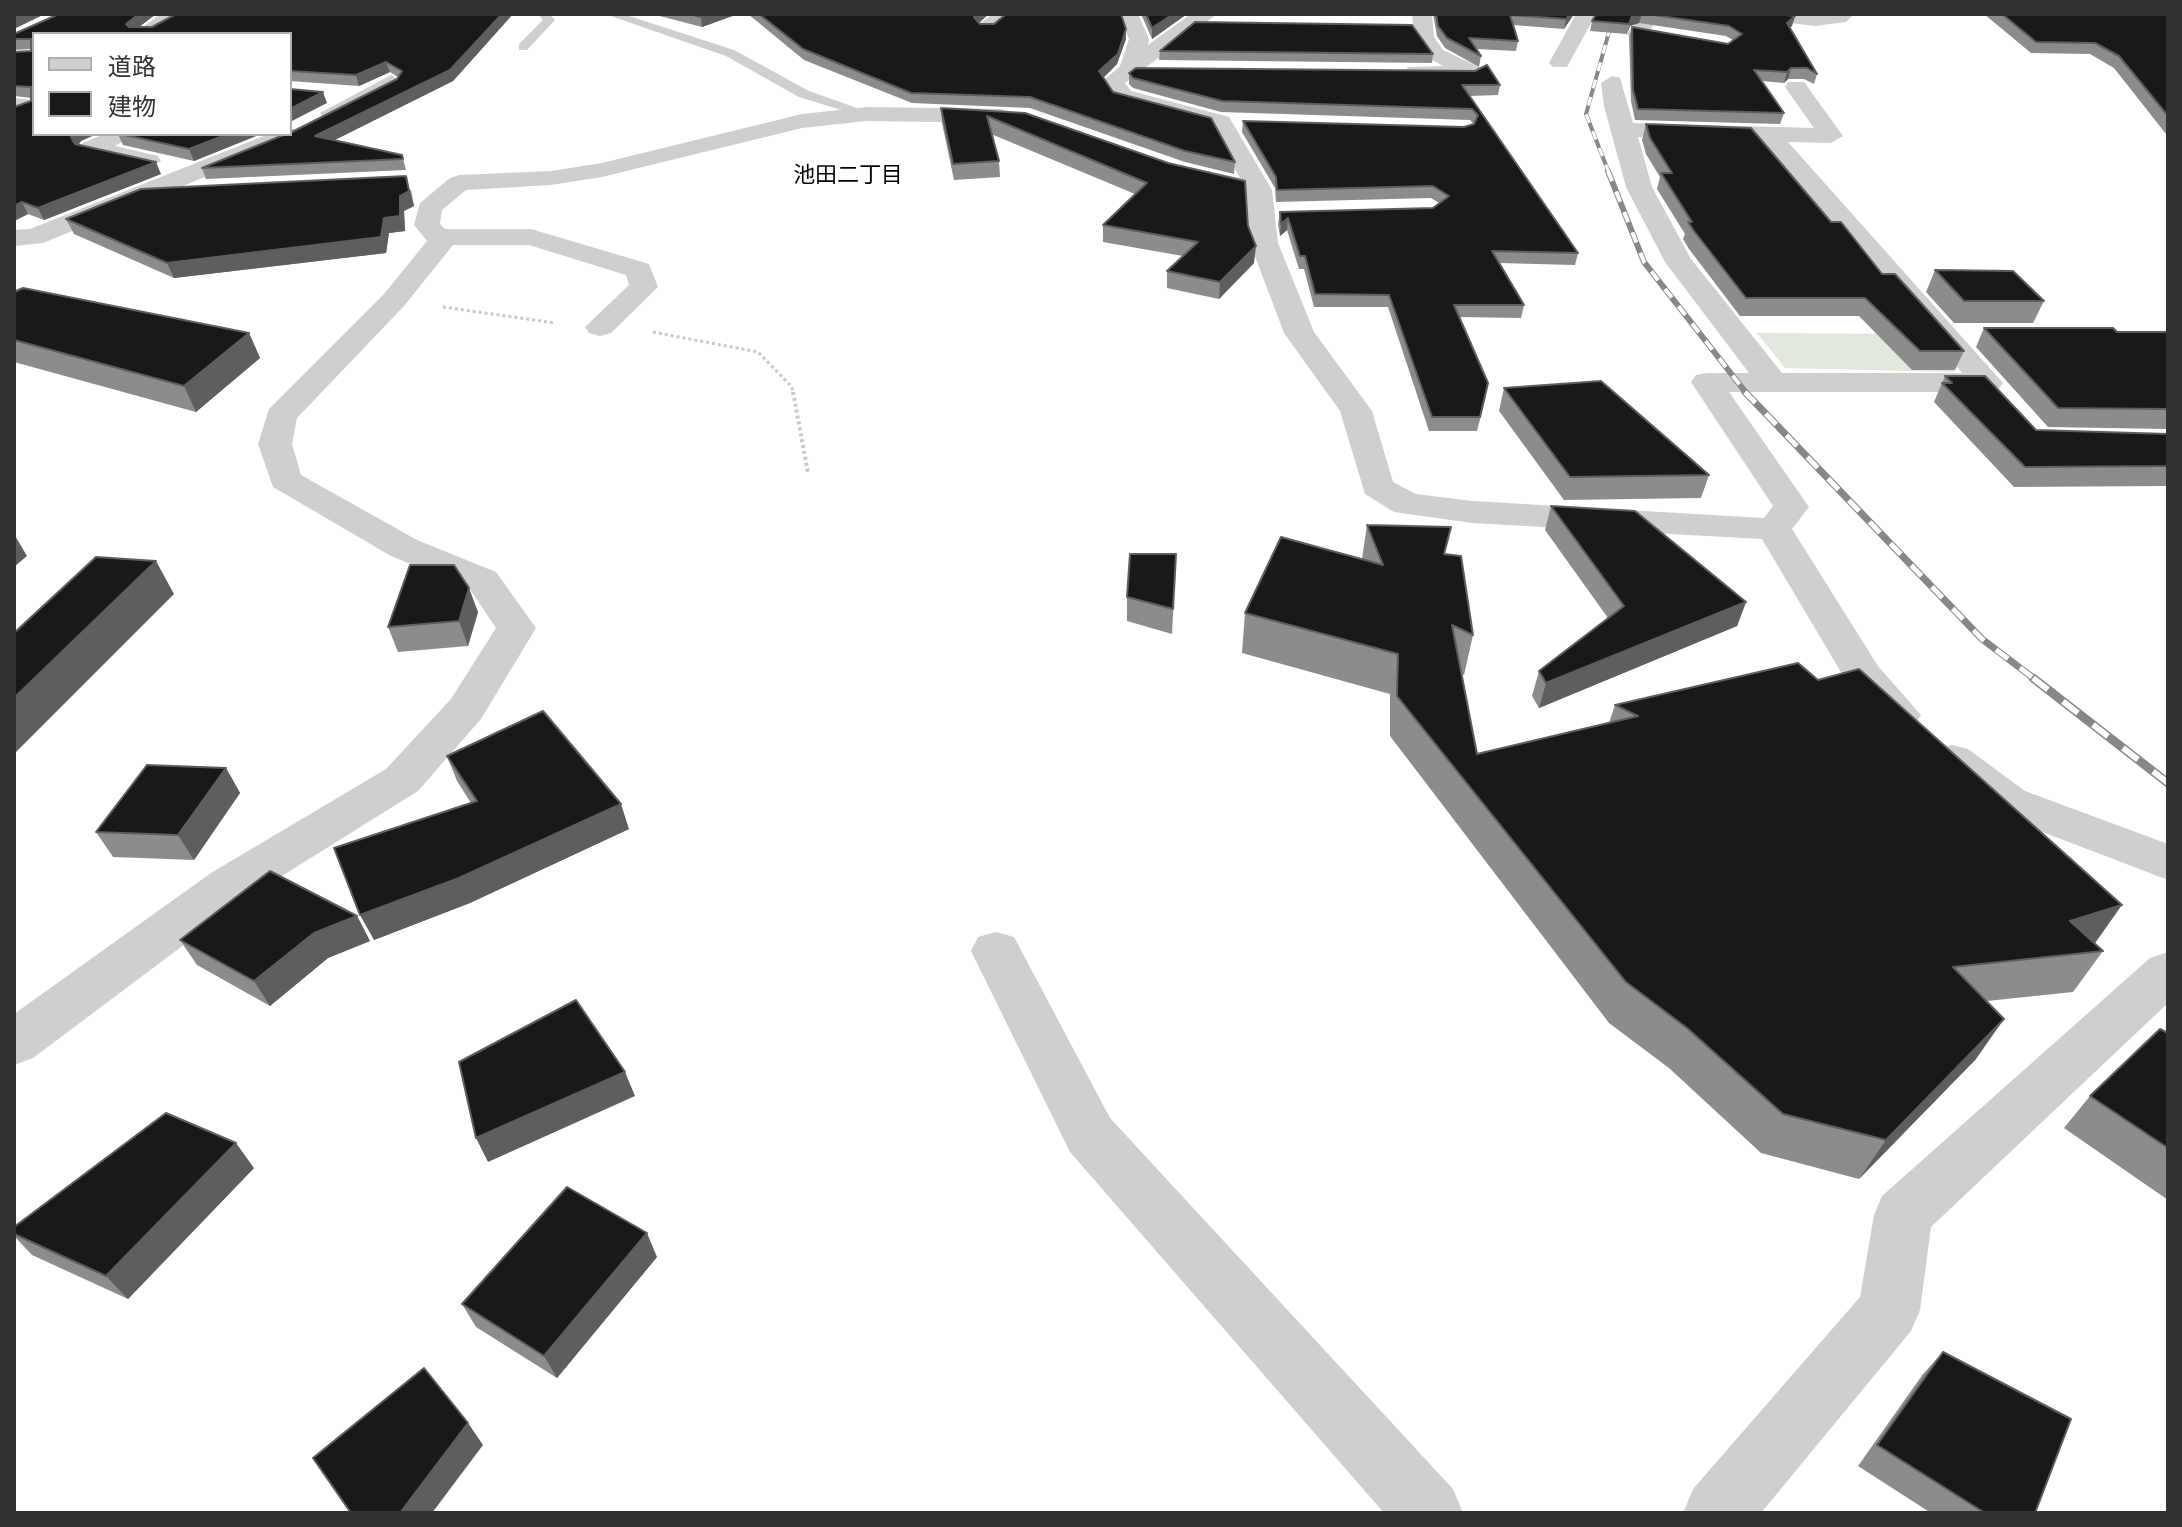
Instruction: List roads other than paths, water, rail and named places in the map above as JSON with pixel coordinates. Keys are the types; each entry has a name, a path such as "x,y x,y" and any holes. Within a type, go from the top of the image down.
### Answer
{"street":[{"path":"146,32 163,20 181,14"},
{"path":"987,27 1006,14"},
{"path":"1128,14 1139,39 1130,69"},
{"path":"1560,63 1586,14"},
{"path":"1652,14 1638,33 1668,36"},
{"path":"1766,14 1815,20 1839,18 1844,14"},
{"path":"1206,20 1113,82 1123,96 1221,122 1251,123"},
{"path":"1395,72 1473,73 1436,54 1418,22"},
{"path":"1130,69 1161,69"},
{"path":"292,133 391,82"},
{"path":"1612,83 1615,106 1639,187 1679,262 1772,381"},
{"path":"1624,130 1831,136 1796,87"},
{"path":"320,92 364,96"},
{"path":"14,105 26,105 14,111"},
{"path":"420,179 450,178 459,183 551,178 602,170 802,121 867,114 950,113 1029,118"},
{"path":"1221,122 1269,206 1264,243 1299,333 1356,411 1377,487 1407,504 1472,512 1774,529"},
{"path":"1769,135 1998,394 1772,381 1707,382 1791,507 1774,529"},
{"path":"119,136 91,148 204,182"},
{"path":"14,238 34,237 147,193 204,182 286,136"},
{"path":"1162,166 1269,206"},
{"path":"14,1043 228,886 402,780 466,709 516,628 483,580 404,548 285,480 275,444 281,416 394,300 442,241 427,225 429,208 459,183"},
{"path":"438,237 531,237 639,270 644,287 600,327"},
{"path":"1946,335 1978,335"},
{"path":"1774,529 1863,675 1917,734 2009,802 2168,863"},
{"path":"996,951 1090,1135 1429,1513"},
{"path":"1717,1513 1889,1310 1903,1215 2168,972"}],"lane":[{"path":"523,47 549,20 544,14"},
{"path":"611,14 730,53 804,94 867,114"}],"railway":[{"path":"1609,173 1586,114 1614,14"},
{"path":"1608,171 1644,262 1747,394"},
{"path":"1745,392 1982,639 2036,680"},
{"path":"2033,678 2168,783"}],"district":[{"name":"池田二丁目","path":"848,176"}]}
